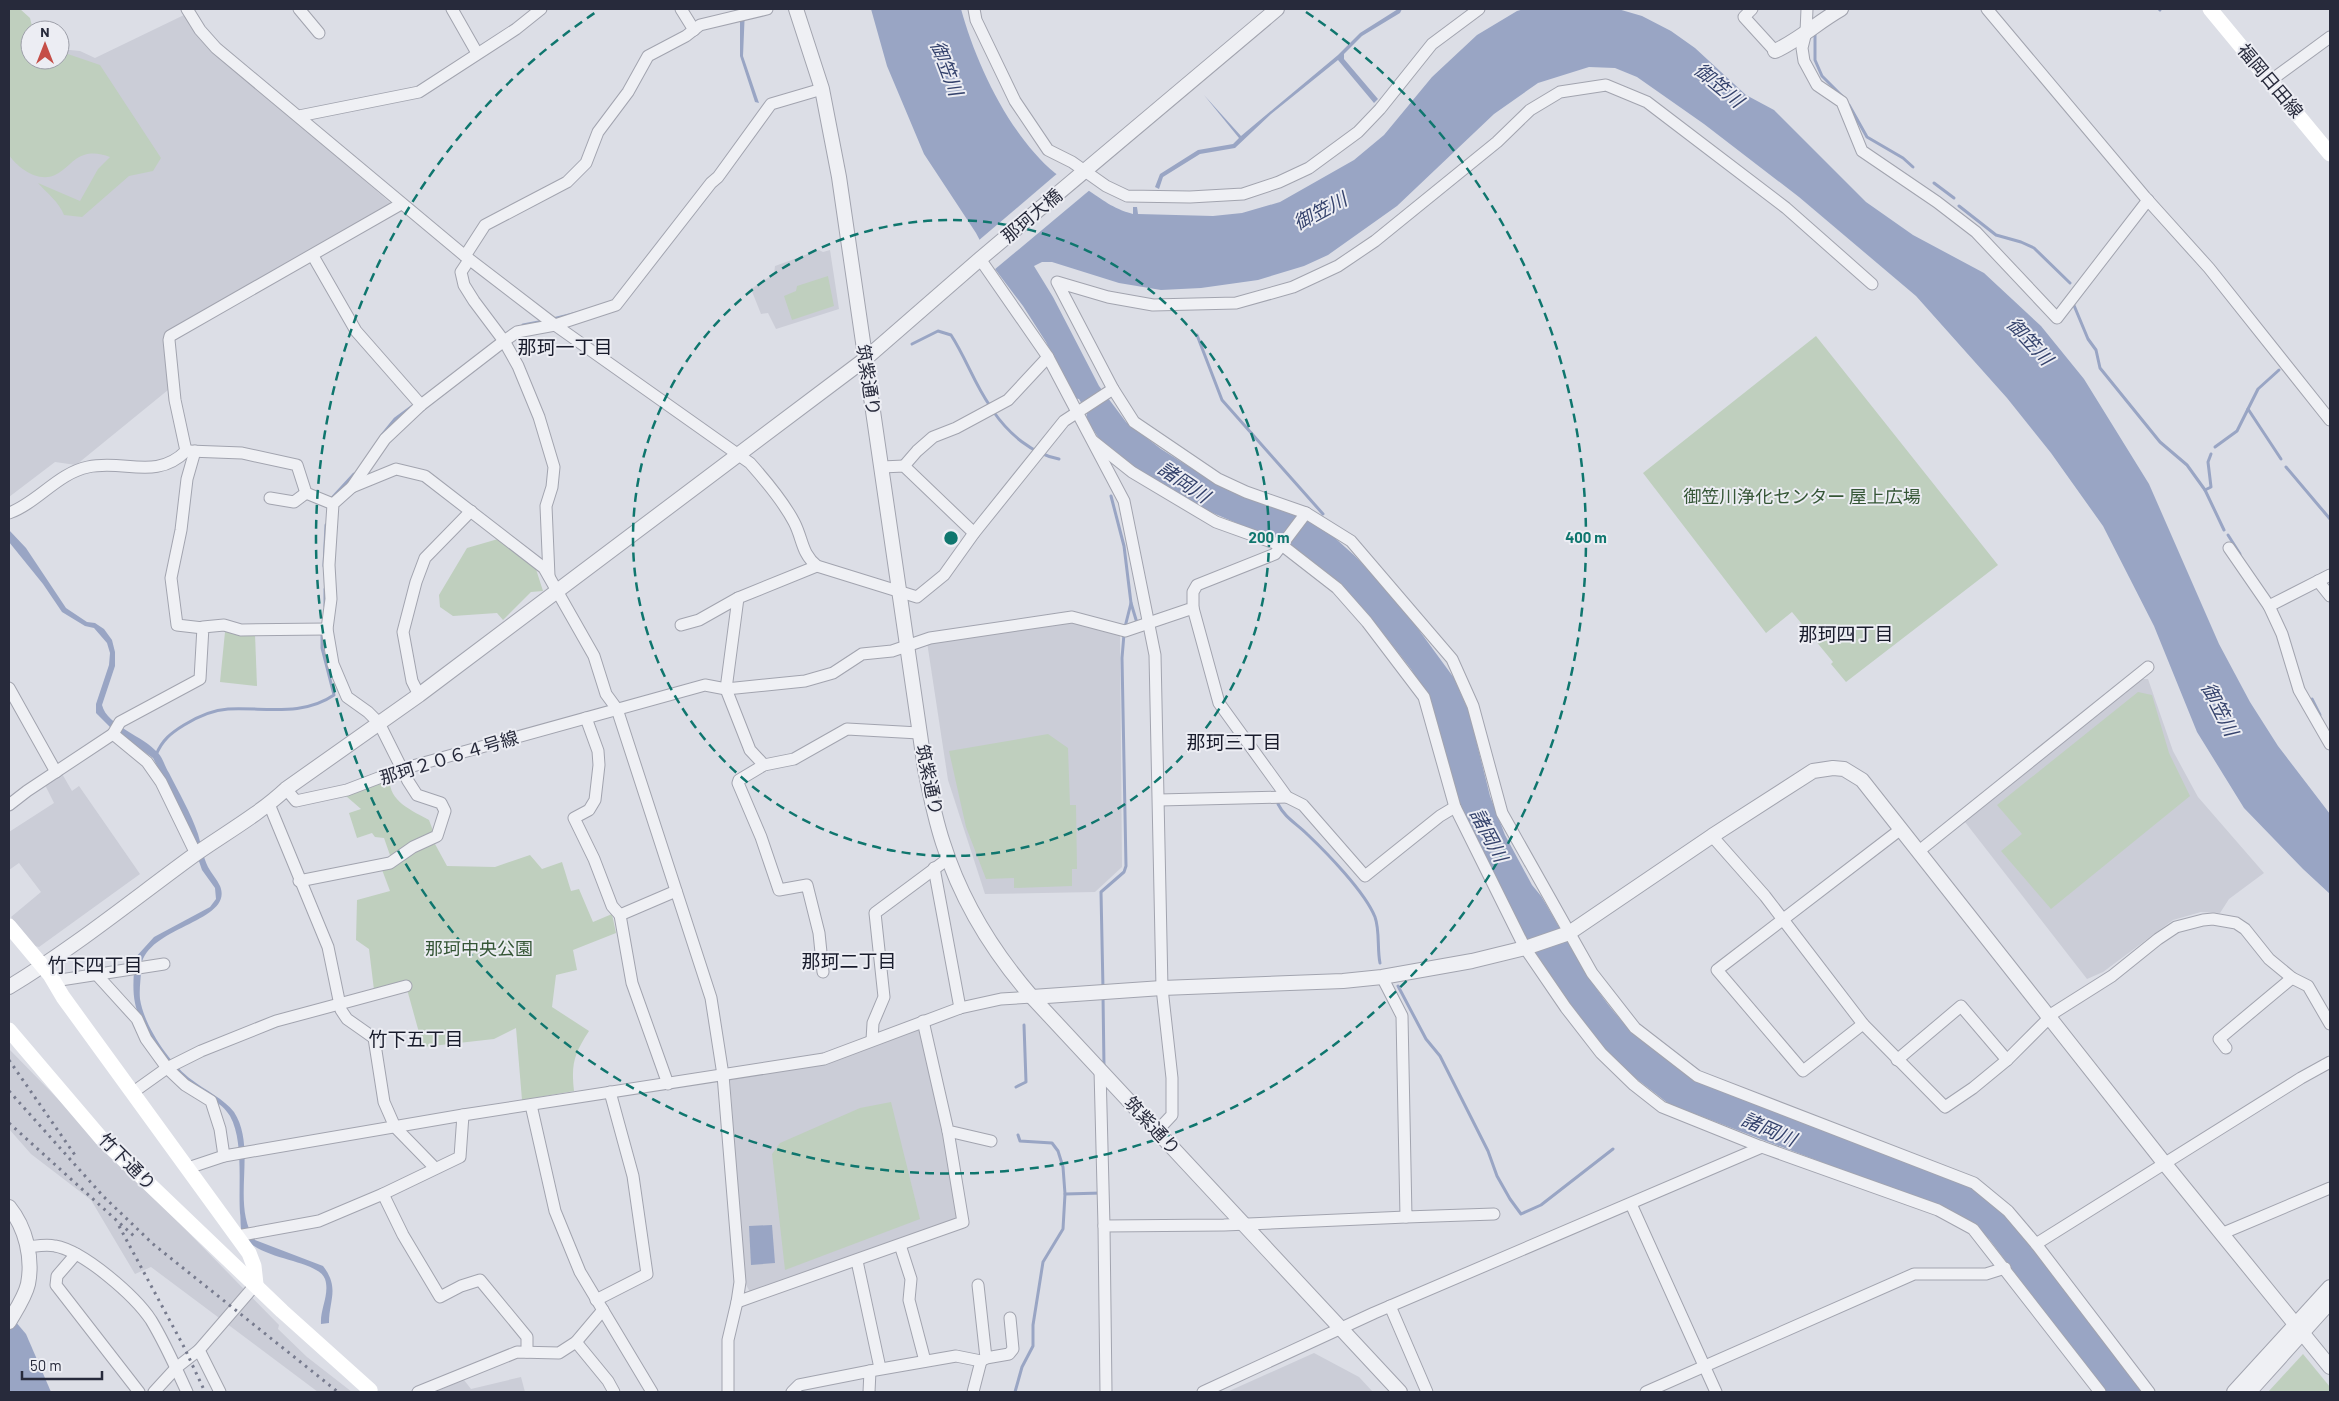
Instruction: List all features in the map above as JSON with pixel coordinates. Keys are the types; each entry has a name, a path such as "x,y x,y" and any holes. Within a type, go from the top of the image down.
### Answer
{"main road":[{"name":"福岡日田線","path":"2210,9 2330,154"},
{"path":"9,926 43,966 132,1093 188,1168 246,1235 249,1253 254,1266 256,1284"},
{"name":"竹下通り","path":"9,1030 102,1138 282,1311 371,1392"}],"street":[{"path":"187,9 200,30 216,48 299,116 400,204 555,325 750,463 765,480 795,522 807,558 817,566 917,597 944,575 974,533 1064,421 1110,390"},
{"path":"299,9 319,33"},
{"path":"452,9 477,54"},
{"path":"299,116 419,92 516,29 541,9"},
{"path":"681,9 694,30"},
{"path":"550,576 546,506 552,487 554,467 529,391 504,341 464,285 461,272 485,225 568,182 586,163 598,132 628,92 648,56 700,25 767,9"},
{"name":"筑紫通り","path":"796,9 822,89 839,177 919,733 935,815 948,858 980,927 1007,968 1242,1224 1400,1392"},
{"path":"974,9 976,20 1016,101 1048,150 1072,162 1084,172 1116,192 1127,196 1244,194 1279,182 1309,168 1358,132 1380,109 1432,44 1479,9"},
{"name":"那珂大橋","path":"9,987 43,966 196,854 269,804 286,789 419,696 864,360 1277,9"},
{"path":"1752,9 1744,17 1775,51 1792,44 1806,32 1842,9"},
{"path":"1807,9 1806,32 1802,48 1804,61 1817,84 1842,102 1862,151 1937,202 1976,232 2057,318 2148,200"},
{"path":"1987,9 2148,200 2209,268 2330,420"},
{"path":"2270,81 2330,37"},
{"path":"1872,284 1786,208 1647,102 1606,85 1560,92 1530,110 1497,142 1375,241 1338,266 1293,288 1236,303 1153,305 1108,297 1057,282 1110,390 1134,422 1218,479 1246,492 1306,513 1352,541 1452,659 1473,706 1502,813 1592,973 1635,1028 1697,1076 1974,1184 2008,1211 2036,1244 2149,1392"},
{"path":"299,881 390,863 413,847 437,836 445,811 441,803 417,795 379,723 368,712 347,697 332,664 327,629 331,599 328,565 333,504 352,487 386,439 421,405 504,341 517,332 555,325 616,305 711,183 718,177 771,104 822,89"},
{"path":"327,629 241,630 224,625 203,628 177,625 171,578 181,530 191,451 176,400 169,338 400,204"},
{"path":"313,256 356,331 421,405"},
{"path":"980,260 1048,356 1124,501 1150,622 1155,655 1162,988 1172,1078 1172,1115 1157,1131"},
{"path":"904,466 933,437 956,428 1008,400 1048,356"},
{"path":"1093,441 1132,472 1216,522 1283,546 1337,588 1367,622 1424,697 1455,807 1526,948 1566,1008 1600,1053 1634,1085 1662,1107 1762,1147 1938,1210 1973,1230 2005,1268 2100,1392"},
{"path":"9,513 79,470 100,466 162,467 172,464 191,451 242,453 297,465 306,493"},
{"path":"882,467 904,466 974,533"},
{"path":"352,487 396,469 424,476 544,568 594,656 606,694 617,709 711,998 723,1076 740,1282 728,1340 728,1392"},
{"path":"270,498 294,502 306,493"},
{"path":"306,493 333,504"},
{"path":"419,696 412,681 403,632 416,582 425,558 471,511"},
{"path":"1306,513 1276,554 1197,585 1193,592 1193,608 1219,703 1287,797 1303,805 1365,876 1440,816 1455,807"},
{"path":"2229,548 2269,606 2282,634 2299,690 2330,744"},
{"path":"681,625 699,620 738,598 817,566"},
{"path":"2269,606 2330,575"},
{"path":"2318,581 2330,596"},
{"path":"738,598 726,689 750,750 764,765"},
{"name":"那珂２０６４号線","path":"286,789 296,801 346,790 402,769 705,684 726,689 806,681 833,673 862,654 892,651 930,638 1072,617 1125,631 1193,608"},
{"path":"9,805 113,734 120,722 200,680 203,628"},
{"path":"1919,851 2148,667"},
{"path":"9,688 56,772"},
{"path":"586,718 598,751 599,764 595,800 589,810 574,818 594,860 612,906 620,915 632,983 668,1084"},
{"path":"824,972 820,933 807,885 779,890 761,837 738,783 739,780 764,765 794,759 847,729 919,733"},
{"path":"113,734 147,762 161,782 196,854"},
{"path":"188,1168 224,1156 463,1115 824,1060 872,1040 960,1008 1001,999 1162,988 1343,981 1382,977 1472,961 1526,948 1569,933 1712,836 1813,771 1833,768 1849,772 1862,780 2165,1164 2330,1367"},
{"path":"1159,800 1287,797"},
{"path":"269,804 299,881 328,947 341,1010 347,1019 374,1038 384,1102 395,1127 436,1168"},
{"path":"1863,1024 1803,1070 1717,970 1782,918 1901,829"},
{"path":"1712,836 1782,918 1863,1024 1945,1107 1973,1088 2006,1060 2049,1017 2091,987 2112,976 2170,931 2203,920 2213,919 2236,924 2246,929 2269,959 2292,978 2308,986 2330,1024"},
{"path":"872,1040 873,1023 884,996 875,913 948,858"},
{"path":"934,868 960,1008"},
{"path":"620,915 676,891"},
{"path":"54,981 164,964"},
{"path":"97,975 137,1020 146,1039 167,1068 185,1085 211,1101 220,1129 224,1156"},
{"path":"1382,977 1402,1016 1406,1217"},
{"path":"2226,1048 2219,1039 2292,978"},
{"path":"132,1093 167,1068 201,1051 276,1020 406,986"},
{"path":"1897,1060 1960,1006 2006,1060"},
{"path":"737,1302 963,1222 948,1131 923,1021"},
{"path":"2036,1244 2301,1078 2330,1062"},
{"path":"1100,1070 1106,1392"},
{"path":"418,1392 517,1352 560,1354 576,1342 599,1305 647,1274 633,1176 610,1092"},
{"path":"531,1105 555,1211 580,1272 652,1392"},
{"path":"246,1235 319,1221 383,1194 460,1157 463,1115"},
{"path":"948,1131 991,1141"},
{"path":"1203,1392 1390,1306 1762,1147"},
{"path":"2221,1234 2330,1188"},
{"path":"383,1194 403,1235 440,1297 461,1286 480,1280 528,1337 527,1352"},
{"path":"1631,1204 1716,1392"},
{"path":"9,1207 19,1223 28,1247 28,1285 9,1322"},
{"path":"1104,1226 1242,1224 1494,1214"},
{"path":"900,1245 911,1279 909,1300 924,1361"},
{"path":"28,1247 56,1246 76,1254 116,1282 150,1318 187,1392"},
{"path":"76,1254 57,1276 56,1285 140,1392"},
{"path":"857,1261 875,1370 869,1392"},
{"path":"1646,1392 1914,1274 1986,1274 2005,1268"},
{"path":"154,1392 176,1368 199,1350 256,1284"},
{"path":"973,1392 984,1359 978,1285"},
{"path":"2249,1392 2300,1329 2330,1287"},
{"path":"2234,1392 2330,1302"},
{"path":"1390,1306 1427,1392"},
{"path":"792,1392 799,1385 924,1361 956,1356 984,1359 1009,1354 1012,1349 1010,1318"},
{"path":"576,1342 608,1381 614,1392"},
{"path":"199,1350 220,1392"}],"shaded area":[{"path":"184,15 262,92 394,206 166,333 168,390 76,465 55,462 9,497 9,37 20,49 20,70 70,70 70,50 80,51 95,58"},
{"path":"819,250 823,252 830,250 839,309 776,329 768,313 761,314 751,289 774,274 775,266"},
{"path":"1073,621 1120,634 1122,867 1095,892 985,894 948,780 927,642"},
{"path":"2141,679 2148,679 2173,751 2198,797 2264,873 2229,899 2220,913 2201,912 2173,920 2103,972 2087,979 1965,822"},
{"path":"61,772 72,791 79,786 140,874 39,947 35,946 11,917 41,892 19,863 9,870 9,832 54,803 44,783"},
{"path":"921,1026 959,1220 750,1292 744,1281 730,1080 807,1066"},
{"path":"9,1049 279,1325 278,1329 307,1357 352,1392 318,1392 151,1267 135,1274 91,1200 31,1154 9,1129"},
{"path":"1314,1353 1359,1377 1373,1392 1227,1392"},
{"path":"521,1377 525,1392 434,1392 464,1380 471,1389"}],"green space":[{"path":"9,9 20,9 30,20 20,20 20,70 70,70 70,55 100,65 161,158 153,171 129,176 82,217 64,215 56,202 38,183 80,201 98,169 110,157 97,154 84,155 59,173 49,177 42,177 35,176 23,169 9,155"},
{"path":"828,276 834,306 792,320 784,296 796,291 797,286"},
{"name":"御笠川浄化センター 屋上広場","path":"1816,336 1998,565 1846,682 1831,664 1833,662 1792,612 1766,633 1643,473"},
{"path":"498,539 535,566 543,591 531,592 503,620 497,613 453,616 440,607 439,595 467,548"},
{"path":"225,632 255,634 257,686 220,682"},
{"path":"2138,692 2152,695 2169,753 2190,796 2051,909 2001,851 2022,834 1997,805"},
{"path":"1048,734 1068,748 1070,805 1076,805 1077,869 1072,869 1072,886 1014,888 1014,878 986,879 966,827 949,751"},
{"path":"390,779 390,787 397,799 409,809 429,820 435,836 391,858 384,838 375,837 372,833 357,838 349,813 361,809 346,796"},
{"name":"那珂中央公園","path":"435,844 447,866 495,867 530,855 542,869 562,862 571,891 579,889 593,922 612,914 616,933 573,950 577,970 556,975 552,1007 589,1031 580,1046 573,1066 574,1091 522,1100 516,1028 494,1039 423,1047 405,982 374,990 369,949 356,940 357,900 390,891 381,867 414,850"},
{"path":"891,1102 920,1219 785,1270 772,1154 780,1143 860,1108"},
{"path":"2303,1354 2330,1387 2330,1392 2268,1392"}],"water":[{"path":"740,9 745,9 743,56 759,103 755,102 740,56"},
{"path":"871,9 961,9 967,30 985,75 1009,119 1023,140 1055,173 1125,212 1133,214 1133,207 1137,207 1138,214 1213,216 1242,213 1280,202 1354,160 1384,135 1432,77 1477,35 1517,11 1524,9 1618,9 1642,16 1671,31 1695,48 1746,95 1774,110 1866,202 1913,235 1984,273 2041,326 2084,379 2149,484 2219,644 2250,702 2278,746 2330,814 2330,894 2244,808 2197,732 2154,626 2103,526 2051,453 2007,398 1916,296 1799,197 1704,124 1637,77 1615,68 1589,67 1538,83 1494,114 1397,206 1328,255 1304,266 1258,280 1201,288 1161,290 1119,283 1052,262 1042,262 1034,266 1053,297 1099,386 1126,422 1161,449 1218,485 1293,510 1326,530 1355,556 1397,600 1454,678 1469,712 1490,796 1505,835 1532,885 1541,896 1596,988 1623,1022 1650,1047 1688,1072 1977,1190 2015,1222 2144,1392 2105,1392 1989,1239 1944,1209 1669,1104 1621,1067 1594,1040 1535,956 1459,806 1427,696 1411,669 1375,623 1332,577 1291,546 1201,508 1144,475 1100,440 1086,419 1087,413 1079,399 1073,398 1046,342 1023,306 995,269 976,233 924,154 887,66"},
{"path":"1398,9 1402,9 1400,13 1362,36 1344,54 1344,59 1378,99 1374,103 1338,60 1271,114 1235,148 1200,154 1163,177 1159,189 1155,187 1160,174 1198,150 1233,144 1239,138 1204,95 1241,136 1338,55 1360,33"},
{"path":"9,530 26,548 66,608 87,622 95,623 104,629 112,640 115,652 115,666 102,705 105,712 118,725 144,741 160,755 192,818 208,867 220,886 221,898 214,909 156,943 146,955 141,969 140,999 142,1010 159,1044 175,1064 192,1080 220,1099 234,1112 241,1127 244,1143 244,1193 248,1226 255,1240 323,1266 331,1281 332,1288 329,1323 321,1324 326,1285 325,1279 320,1272 258,1249 248,1241 242,1232 239,1150 230,1116 222,1106 179,1077 155,1048 138,1014 134,998 135,958 154,937 210,907 216,899 215,888 202,870 184,818 153,758 111,728 96,713 96,704 109,665 110,653 107,643 94,628 85,626 62,612 43,584 9,542"},
{"path":"772,1225 775,1263 751,1265 749,1226"},
{"path":"9,1314 26,1334 51,1392 9,1392"}],"pier":[{"path":"1059,172 1091,189 994,270 978,241"}],"waterway":[{"path":"1815,34 1815,60 1822,76 1844,98"},
{"path":"1849,105 1867,137 1903,158 1913,167"},
{"path":"1934,183 1954,198"},
{"path":"1959,206 1996,235 2034,248 2070,283"},
{"path":"2073,303 2088,339 2096,350 2100,368 2160,442 2187,465 2205,490 2224,530"},
{"path":"553,319 581,312"},
{"path":"523,325 544,321"},
{"path":"912,344 938,331 951,335 990,406"},
{"path":"1197,335 1222,400 1323,514"},
{"path":"2215,447 2237,431 2258,389 2279,370"},
{"path":"382,435 395,419 414,405"},
{"path":"2248,409 2281,459"},
{"path":"993,411 1006,428 1030,448 1059,459"},
{"path":"2205,490 2211,487 2208,462 2211,454"},
{"path":"2286,467 2330,519"},
{"path":"331,499 354,474"},
{"path":"1111,496 1124,546 1131,603 1137,623"},
{"path":"324,566 326,525"},
{"path":"2228,535 2240,554"},
{"path":"325,589 325,606"},
{"path":"1125,627 1131,603"},
{"path":"156,755 167,737 194,719 211,712 228,709 296,709 322,702 334,695 322,648 322,632"},
{"path":"1103,989 1101,892 1124,872 1126,866 1122,658 1124,634"},
{"path":"2312,699 2320,715"},
{"path":"1278,804 1287,817 1335,862 1363,896 1377,922 1380,963"},
{"path":"1398,986 1426,1039 1440,1056 1488,1151 1497,1176 1521,1214 1541,1205 1613,1149"},
{"path":"1103,995 1104,1067"},
{"path":"1016,1087 1026,1082 1024,1025"},
{"path":"1015,1392 1022,1367 1033,1346 1033,1325 1043,1262 1063,1229 1065,1194 1063,1167 1058,1151 1052,1143 1020,1141 1018,1135"},
{"path":"1065,1194 1102,1193"}],"railway":[{"path":"9,1060 77,1158"},
{"path":"9,1091 103,1196 153,1244 338,1392"},
{"path":"9,1123 135,1237"},
{"path":"119,1226 184,1347 205,1392"}],"district":[{"name":"那珂一丁目","path":"565,347"},
{"name":"那珂四丁目","path":"1846,634"},
{"name":"那珂三丁目","path":"1234,742"},
{"name":"那珂二丁目","path":"849,961"},
{"name":"竹下四丁目","path":"95,965"},
{"name":"竹下五丁目","path":"416,1039"}],"water label":[{"name":"御笠川","path":"947,68"},
{"name":"御笠川","path":"1719,85"},
{"name":"御笠川","path":"1320,211"},
{"name":"御笠川","path":"2030,341"},
{"name":"諸岡川","path":"1184,482"},
{"name":"御笠川","path":"2220,709"},
{"name":"諸岡川","path":"1489,835"},
{"name":"諸岡川","path":"1769,1129"}]}
